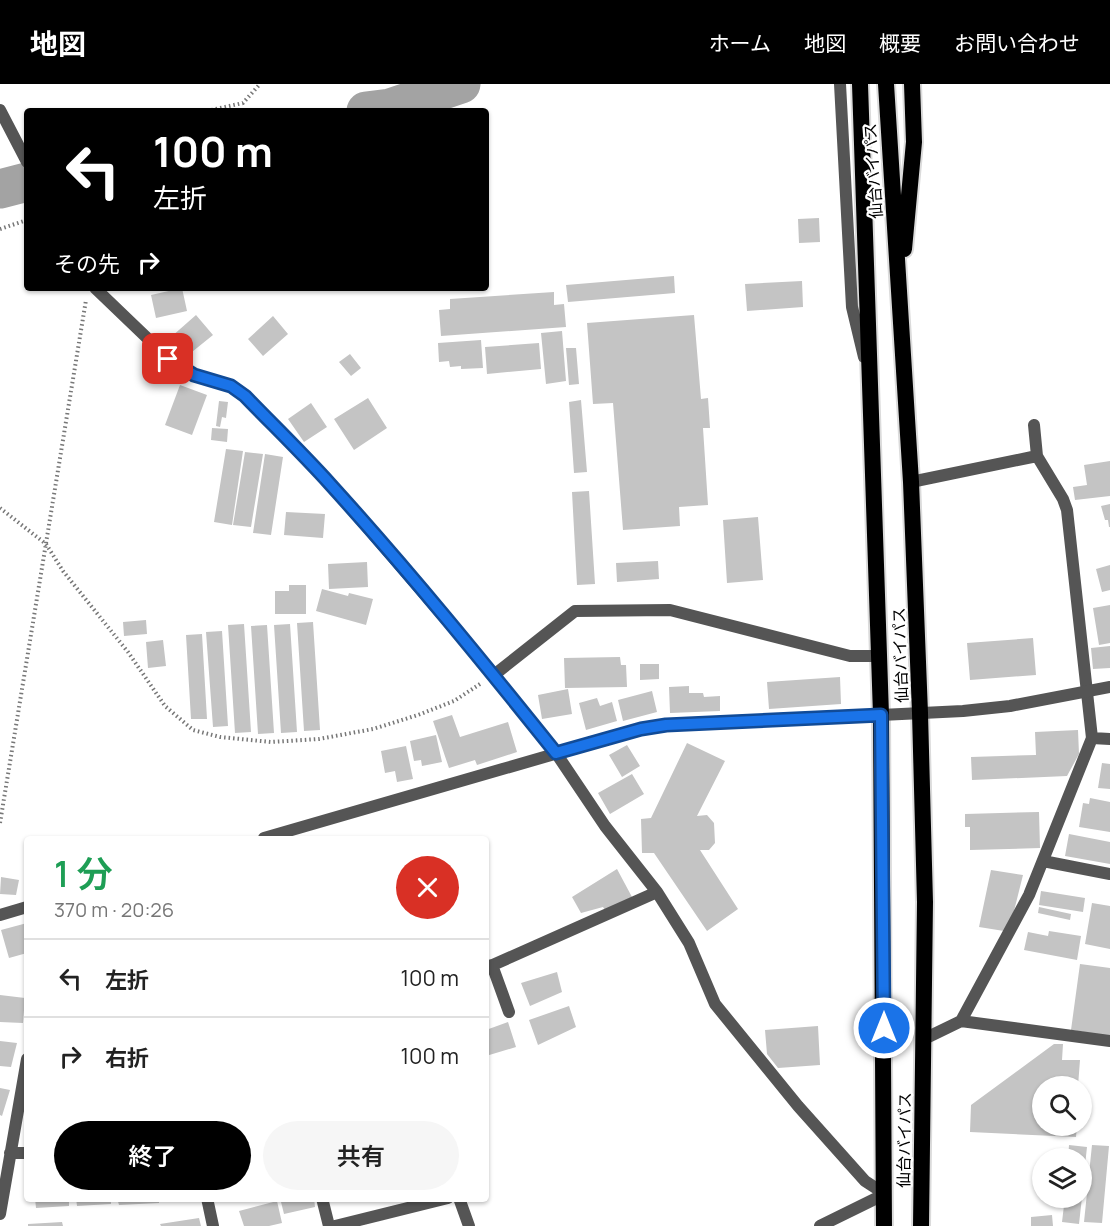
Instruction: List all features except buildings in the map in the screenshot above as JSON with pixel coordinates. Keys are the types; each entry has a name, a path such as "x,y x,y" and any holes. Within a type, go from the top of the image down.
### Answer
{"highway":[{"name":"仙台バイパス","path":"860,84 881,715 884,1226"},
{"name":"仙台バイパス","path":"886,84 911,482 926,902 921,1226"},
{"path":"899,282 906,236 914,142 912,84"}],"street":[{"path":"840,84 852,307 868,376"},
{"path":"0,110 24,155"},
{"path":"98,291 168,359 194,375 231,386 245,396 330,484 494,675 556,753 605,826 657,892 689,943 715,1004 798,1106 865,1181 885,1194"},
{"path":"961,1021 1029,895 1092,738 1067,510 1063,499 1037,456 1034,425"},
{"path":"911,482 1037,456"},
{"path":"494,675 575,611 670,610 850,656 879,656"},
{"path":"271,836 641,729 666,725 920,713 1010,706 1110,687"},
{"path":"1092,738 1110,740"},
{"path":"1043,861 1110,874"},
{"path":"508,1012 489,966 657,892"},
{"path":"0,915 24,908"},
{"path":"924,1039 961,1021 1110,1041"},
{"path":"2,1226 0,1215 24,1076"},
{"path":"10,1153 24,1153"},
{"path":"820,1226 885,1194"},
{"path":"208,1202 213,1226"},
{"path":"323,1202 329,1226"},
{"path":"335,1226 432,1202"},
{"path":"460,1202 469,1226"}],"path":[{"path":"220,108 243,103 260,84"},
{"path":"0,229 24,221"},
{"path":"0,823 86,300"},
{"path":"0,508 46,544 63,571 128,652 165,706 193,730 220,736 272,742 319,739 373,729 418,715 454,700 494,675"}],"waterway":[{"path":"390,108 461,84"},
{"path":"0,189 24,183"}],"route":[{"path":"168,359 194,375 231,386 245,396 330,484 494,675 556,753 641,729 666,725 881,715 884,1028"}]}
